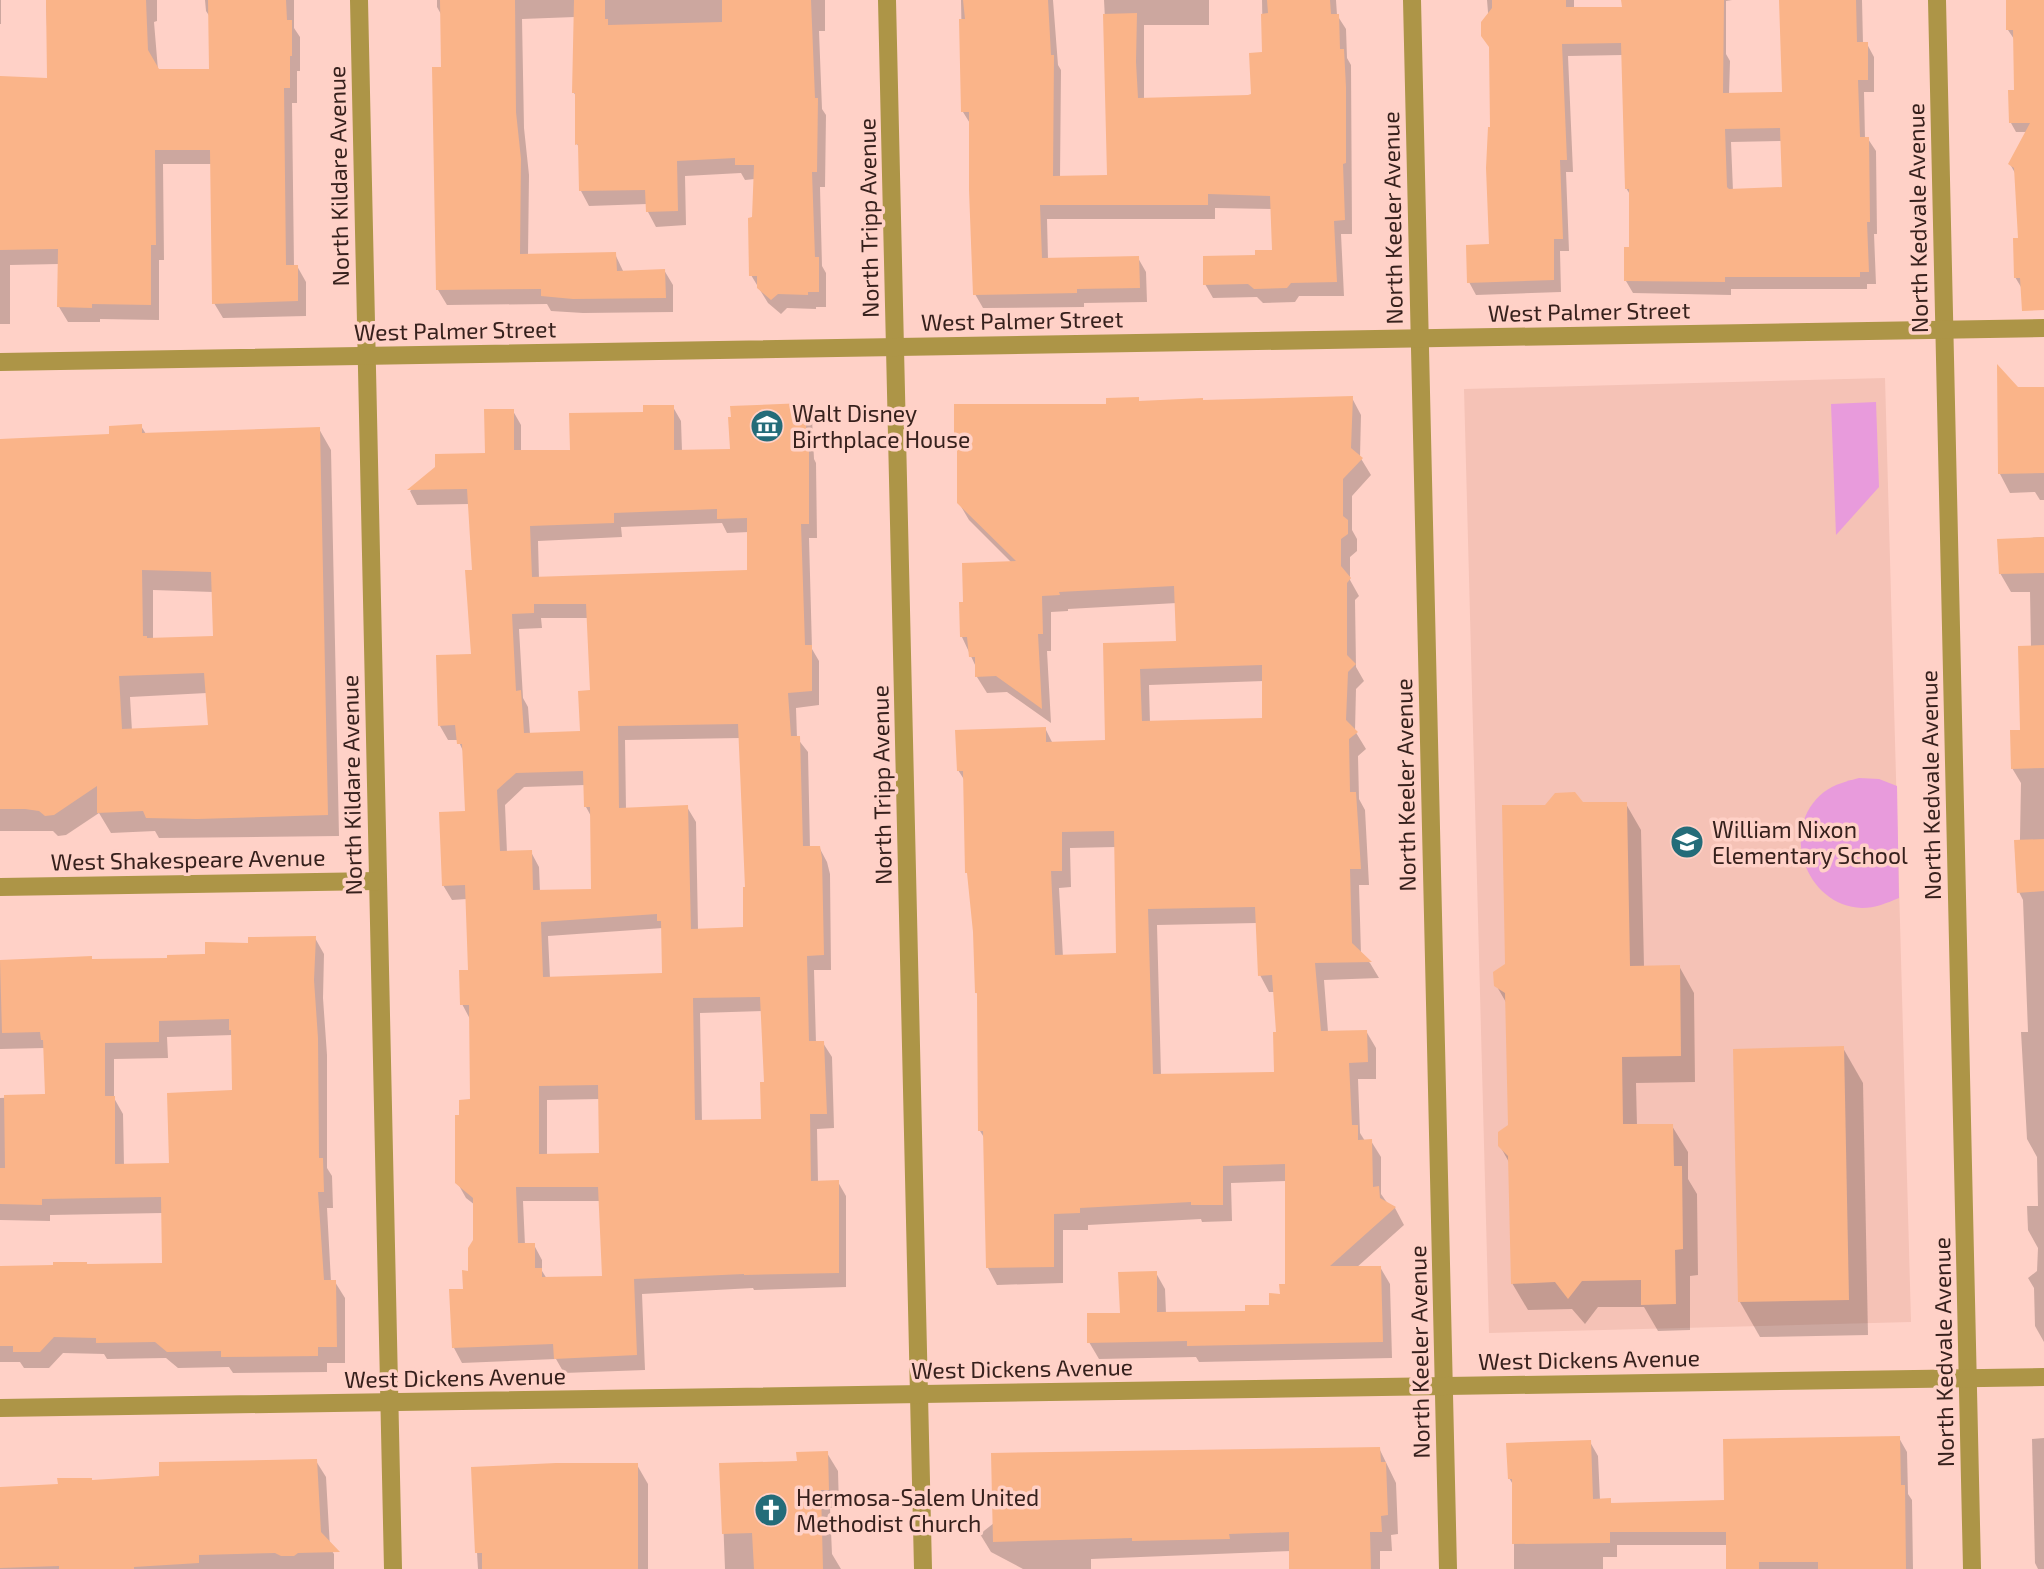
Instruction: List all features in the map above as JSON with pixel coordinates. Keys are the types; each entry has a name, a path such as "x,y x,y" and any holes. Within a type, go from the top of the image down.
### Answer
{"street":[{"name":"North Kildare Avenue","path":"359,0 393,1569"},
{"name":"North Tripp Avenue","path":"887,0 923,1569"},
{"name":"North Keeler Avenue","path":"1412,0 1448,1569"},
{"name":"North Kedvale Avenue","path":"1937,0 1972,1569"},
{"name":"West Palmer Street","path":"0,362 2044,328"},
{"name":"West Shakespeare Avenue","path":"0,887 378,881"},
{"name":"West Dickens Avenue","path":"0,1408 2044,1377"}],"shaded area":[{"name":"William Nixon Elementary School","path":"1885,378 1911,1322 1489,1333 1464,389"},
{"path":"1876,402 1879,487 1836,535 1831,404"},
{"path":"1859,778 1879,779 1897,786 1899,898 1862,908 1842,904 1826,894 1813,880 1804,863 1801,844 1803,825 1810,807 1828,789"}],"building":[{"path":"46,0 146,0 148,50 159,69 209,69 208,0 286,0 287,20 292,20 292,56 290,88 284,88 286,265 298,265 298,301 212,304 210,150 155,150 156,245 151,245 151,305 92,304 92,308 57,307 58,249 0,250 0,76 47,78"},
{"path":"440,0 515,0 516,112 521,159 520,254 616,252 617,271 665,269 666,298 573,299 541,296 541,289 436,290 432,67 441,67"},
{"path":"574,0 605,0 605,19 608,19 608,25 722,22 722,0 811,0 815,98 818,98 817,172 812,172 819,292 808,292 808,295 778,294 771,300 757,288 757,276 749,276 748,218 752,217 754,165 735,165 735,158 677,161 678,211 646,212 645,190 579,191 578,144 575,145 575,93 572,93"},
{"path":"963,0 1048,0 1051,55 1054,55 1053,176 1107,175 1103,14 1137,13 1138,98 1248,95 1251,94 1249,53 1262,52 1261,14 1268,13 1267,0 1330,0 1331,14 1339,14 1340,49 1344,49 1346,87 1346,163 1343,164 1345,220 1334,221 1337,282 1291,283 1287,288 1254,289 1248,284 1203,285 1203,256 1255,255 1255,250 1272,250 1270,196 1208,194 1208,205 1040,205 1042,258 1139,256 1140,288 1077,289 1077,293 973,295 969,112 961,112 959,19 965,19"},
{"path":"1492,0 1566,0 1566,7 1622,7 1621,0 1724,0 1723,93 1782,92 1779,0 1856,0 1857,42 1868,42 1868,80 1858,80 1860,137 1869,137 1869,272 1860,272 1860,277 1725,277 1725,282 1624,281 1624,247 1629,247 1629,189 1625,189 1621,43 1562,44 1567,160 1560,160 1563,239 1554,239 1554,280 1467,283 1466,245 1489,244 1486,168 1490,127 1489,47 1481,36 1481,22 1492,8","holes":["1780,128 1782,187 1727,187 1725,129"]},
{"path":"2006,0 2044,0 2044,310 2022,311 2020,278 2014,278 2013,238 2018,238 2014,168 2008,164 2030,123 2009,123 2008,90 2014,90 2013,30 2006,30"},
{"path":"1997,364 2018,387 2044,387 2044,473 1998,474"},
{"path":"1353,396 1351,448 1363,458 1343,479 1343,516 1348,520 1348,534 1341,539 1341,566 1351,578 1347,583 1347,655 1356,664 1348,672 1346,720 1358,732 1349,739 1350,792 1356,792 1361,869 1350,869 1352,943 1372,962 1315,963 1321,1031 1367,1030 1368,1062 1349,1063 1352,1125 1358,1125 1358,1140 1372,1139 1373,1187 1379,1186 1380,1198 1396,1207 1330,1266 1381,1266 1383,1342 1187,1346 1187,1341 1087,1343 1087,1313 1120,1313 1118,1272 1157,1271 1157,1312 1245,1311 1245,1305 1269,1305 1269,1293 1280,1294 1279,1284 1285,1284 1285,1164 1223,1166 1223,1205 1191,1205 1191,1202 1080,1208 1080,1213 1054,1214 1054,1267 986,1268 983,1131 978,1131 977,993 965,873 963,771 957,771 955,730 1046,727 1046,742 1105,740 1103,643 1176,641 1174,586 1059,592 1060,595 1042,596 1043,634 1038,634 1042,709 996,676 975,677 975,657 969,657 967,637 960,637 962,563 1016,561 957,503 954,404 1106,404 1106,398 1139,397 1139,401","holes":["1262,665 1262,718 1142,721 1140,669","1114,831 1116,953 1055,955 1051,871 1062,871 1062,832","1255,907 1258,976 1272,975 1276,1032 1273,1032 1274,1072 1153,1074 1148,909"]},
{"path":"805,403 809,447 809,524 801,524 805,645 812,645 812,691 788,693 791,736 800,736 803,846 820,846 822,858 824,955 807,956 809,1041 824,1041 827,1114 810,1114 811,1181 839,1180 839,1273 634,1279 637,1355 554,1359 553,1344 452,1348 449,1289 463,1289 462,1270 468,1271 468,1248 473,1240 473,1198 455,1183 455,1115 459,1115 459,1100 470,1099 469,1005 460,1005 459,970 468,970 465,885 442,886 439,812 465,811 462,744 457,744 455,725 438,726 436,655 471,654 465,570 472,570 467,489 407,490 435,467 435,454 485,453 484,409 514,409 514,450 570,450 569,413 643,412 643,405 674,405 674,450 730,449 730,406","holes":["717,509 717,519 747,518 747,570 532,577 530,526 614,523 614,513","534,604 586,604 590,690 578,691 580,731 524,733 521,690 516,691 512,614 534,613","738,724 745,887 743,927 691,929 688,805 619,808 618,726","583,771 584,807 590,807 591,889 533,890 532,850 500,851 497,790 516,773","657,914 657,921 661,921 662,973 543,977 541,922","760,997 764,1082 760,1082 761,1119 695,1120 693,998","598,1085 599,1153 539,1154 539,1086","516,1187 598,1187 602,1276 542,1277 542,1268 535,1268 535,1243 518,1243"]},
{"path":"142,424 142,433 320,427 328,815 197,819 146,818 143,811 97,813 97,786 54,815 45,816 39,811 25,809 0,809 0,439 109,434 109,426","holes":["142,570 211,572 213,636 143,636","204,673 208,725 122,729 119,676"]},
{"path":"2044,537 2044,573 1999,574 1997,539"},
{"path":"2044,645 2044,768 2011,769 2010,730 2020,730 2018,646"},
{"path":"1575,792 1583,802 1627,802 1630,966 1680,965 1681,1056 1622,1057 1623,1124 1673,1124 1674,1166 1682,1166 1683,1249 1675,1250 1676,1304 1641,1305 1641,1280 1582,1281 1568,1299 1555,1282 1511,1284 1508,1156 1498,1146 1498,1132 1508,1125 1505,993 1494,986 1493,972 1505,964 1502,805 1545,805 1555,793"},
{"path":"2044,839 2044,891 2017,893 2014,840"},
{"path":"316,936 314,980 318,1038 319,1158 323,1158 324,1192 318,1192 324,1280 336,1280 337,1347 318,1347 318,1356 221,1357 221,1351 167,1352 155,1342 96,1343 96,1338 54,1337 40,1352 13,1352 13,1346 0,1346 0,1266 53,1265 53,1262 162,1263 161,1197 42,1199 42,1205 0,1204 0,1168 5,1168 4,1095 45,1094 43,1040 40,1032 2,1033 0,960 92,956 92,959 167,958 167,955 205,954 205,942 248,943 248,937","holes":["229,1019 232,1090 167,1093 169,1163 115,1164 115,1096 105,1096 105,1043 159,1042 159,1021"]},
{"path":"1844,1046 1849,1300 1738,1302 1733,1049"},
{"path":"1900,1436 1901,1485 1905,1485 1906,1569 1818,1569 1818,1562 1759,1562 1759,1569 1726,1569 1726,1532 1610,1532 1610,1543 1512,1544 1512,1479 1508,1479 1506,1443 1591,1440 1593,1499 1611,1498 1611,1503 1724,1500 1723,1439"},
{"path":"1380,1447 1381,1462 1386,1462 1388,1515 1381,1516 1382,1532 1370,1532 1371,1569 1289,1569 1289,1532 1229,1534 1230,1539 1132,1541 1132,1538 993,1542 991,1453"},
{"name":"Hermosa-Salem United Methodist Church","path":"828,1451 829,1490 821,1490 823,1569 754,1569 752,1533 722,1534 719,1463 797,1461 796,1452"},
{"path":"317,1459 321,1532 340,1552 298,1553 294,1556 275,1553 199,1555 199,1563 134,1569 59,1569 59,1566 0,1568 0,1487 58,1484 57,1478 92,1480 159,1476 159,1462"},
{"path":"638,1463 638,1569 482,1569 482,1553 475,1553 471,1467"}],"place":[{"name":"Walt Disney Birthplace House","path":"767,426"},
{"name":"William Nixon Elementary School","path":"1687,842"},
{"name":"Hermosa-Salem United Methodist Church","path":"771,1510"}]}
